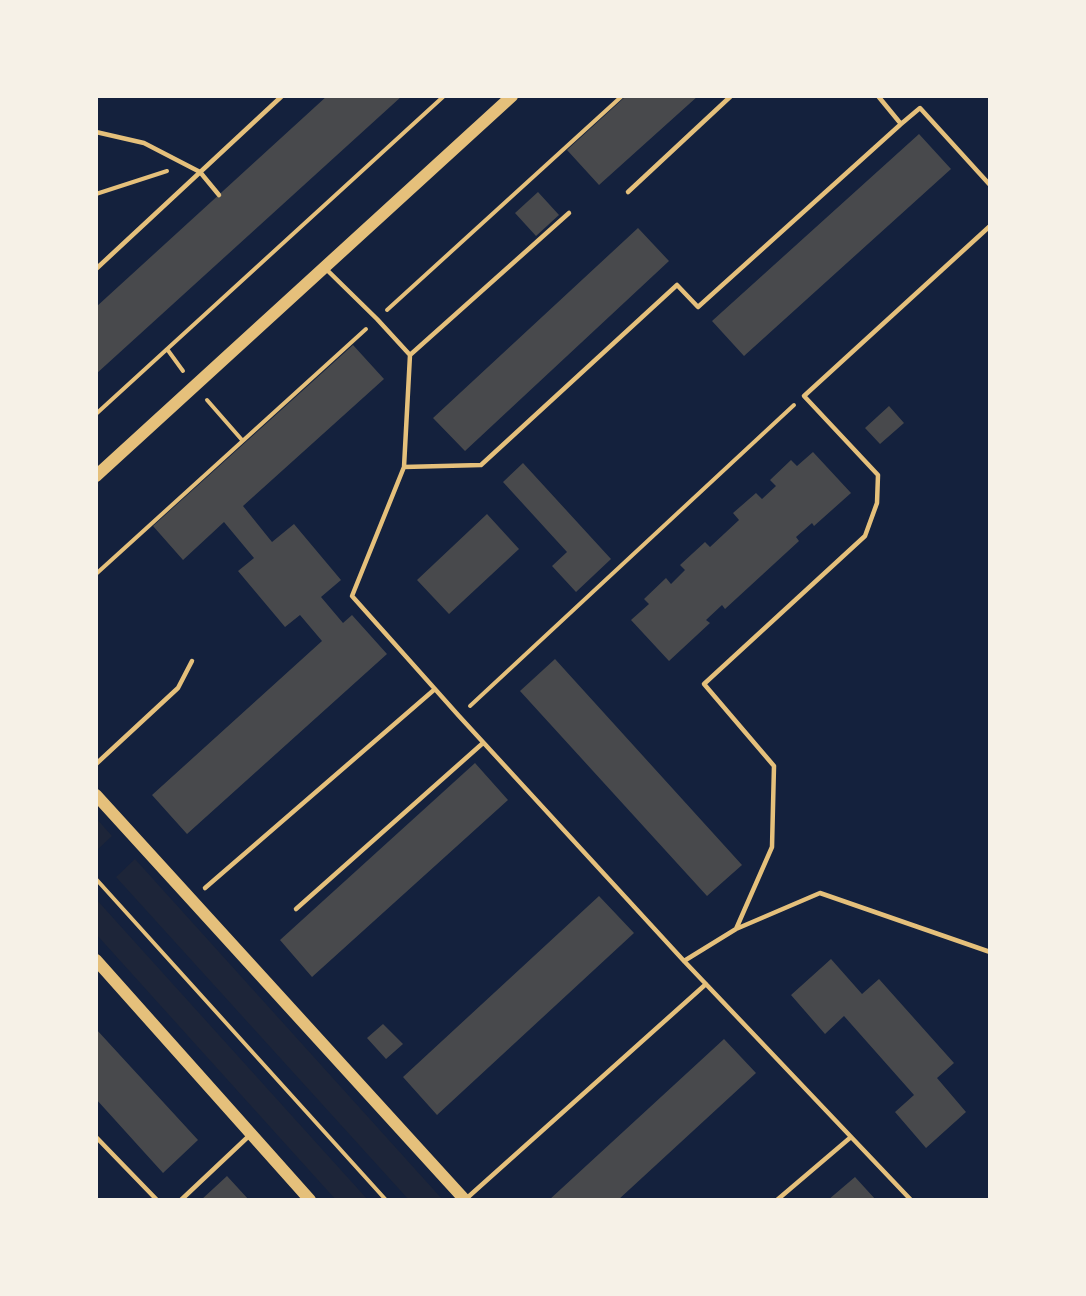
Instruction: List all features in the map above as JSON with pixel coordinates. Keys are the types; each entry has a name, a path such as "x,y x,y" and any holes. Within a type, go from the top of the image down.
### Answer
{"main road":[{"path":"96,476 512,96"},
{"path":"96,795 465,1200"},
{"path":"96,960 310,1200"}],"lane":[{"path":"96,269 282,96"},
{"path":"628,192 731,96"},
{"path":"878,96 901,124"},
{"path":"404,467 481,465 677,285 698,307 920,108 990,186"},
{"path":"96,132 144,143 200,172 219,195"},
{"path":"569,213 410,355 404,467 352,596 684,961 911,1200"},
{"path":"736,929 772,847 774,766 704,684 865,536 877,503 878,475 804,396 990,226"},
{"path":"325,267 410,355"},
{"path":"96,764 178,688 192,661"},
{"path":"205,888 435,689"},
{"path":"296,909 483,742"},
{"path":"684,961 736,929 820,893 990,952"},
{"path":"465,1200 706,984"},
{"path":"181,1200 251,1134"},
{"path":"96,1137 157,1200"},
{"path":"777,1200 851,1137"}],"path":[{"path":"96,414 444,96"},
{"path":"96,574 622,96"},
{"path":"96,194 170,170 200,172"},
{"path":"459,716 804,396"},
{"path":"96,879 386,1200"}],"shaded area":[{"path":"96,818 112,836 96,851"},
{"path":"135,859 443,1200 409,1200 116,877"},
{"path":"96,899 368,1200 336,1200 96,934"}],"building":[{"path":"327,96 402,96 96,374 96,307"},
{"path":"626,96 698,96 599,185 567,150"},
{"path":"919,134 951,169 744,356 712,321"},
{"path":"538,192 559,215 536,236 515,213"},
{"path":"638,228 669,261 465,451 433,418"},
{"path":"353,345 384,379 243,506 272,542 294,524 341,580 321,597 343,623 352,615 387,654 187,834 152,795 322,641 300,615 285,627 238,571 254,558 224,522 183,560 153,526"},
{"path":"889,406 904,423 880,444 865,428"},
{"path":"813,452 851,493 814,526 812,523 796,537 799,541 725,609 722,605 706,620 710,623 669,661 631,620 649,604 644,599 666,578 671,584 685,570 680,565 705,542 710,547 739,520 733,513 756,493 762,499 776,486 770,480 791,460 797,466"},
{"path":"523,463 611,559 576,592 552,566 567,552 503,482"},
{"path":"487,514 519,549 449,614 417,580"},
{"path":"555,659 742,865 707,896 520,691"},
{"path":"475,763 508,800 312,977 280,940"},
{"path":"599,896 634,933 437,1115 403,1077"},
{"path":"831,959 862,994 879,979 954,1063 937,1078 966,1112 926,1148 895,1112 914,1095 844,1016 825,1034 791,995"},
{"path":"383,1024 403,1044 386,1059 367,1038"},
{"path":"96,1029 198,1140 163,1173 96,1099"},
{"path":"724,1039 756,1073 618,1200 549,1200"},
{"path":"227,1176 249,1200 201,1200"},
{"path":"855,1177 876,1200 828,1200"}]}
